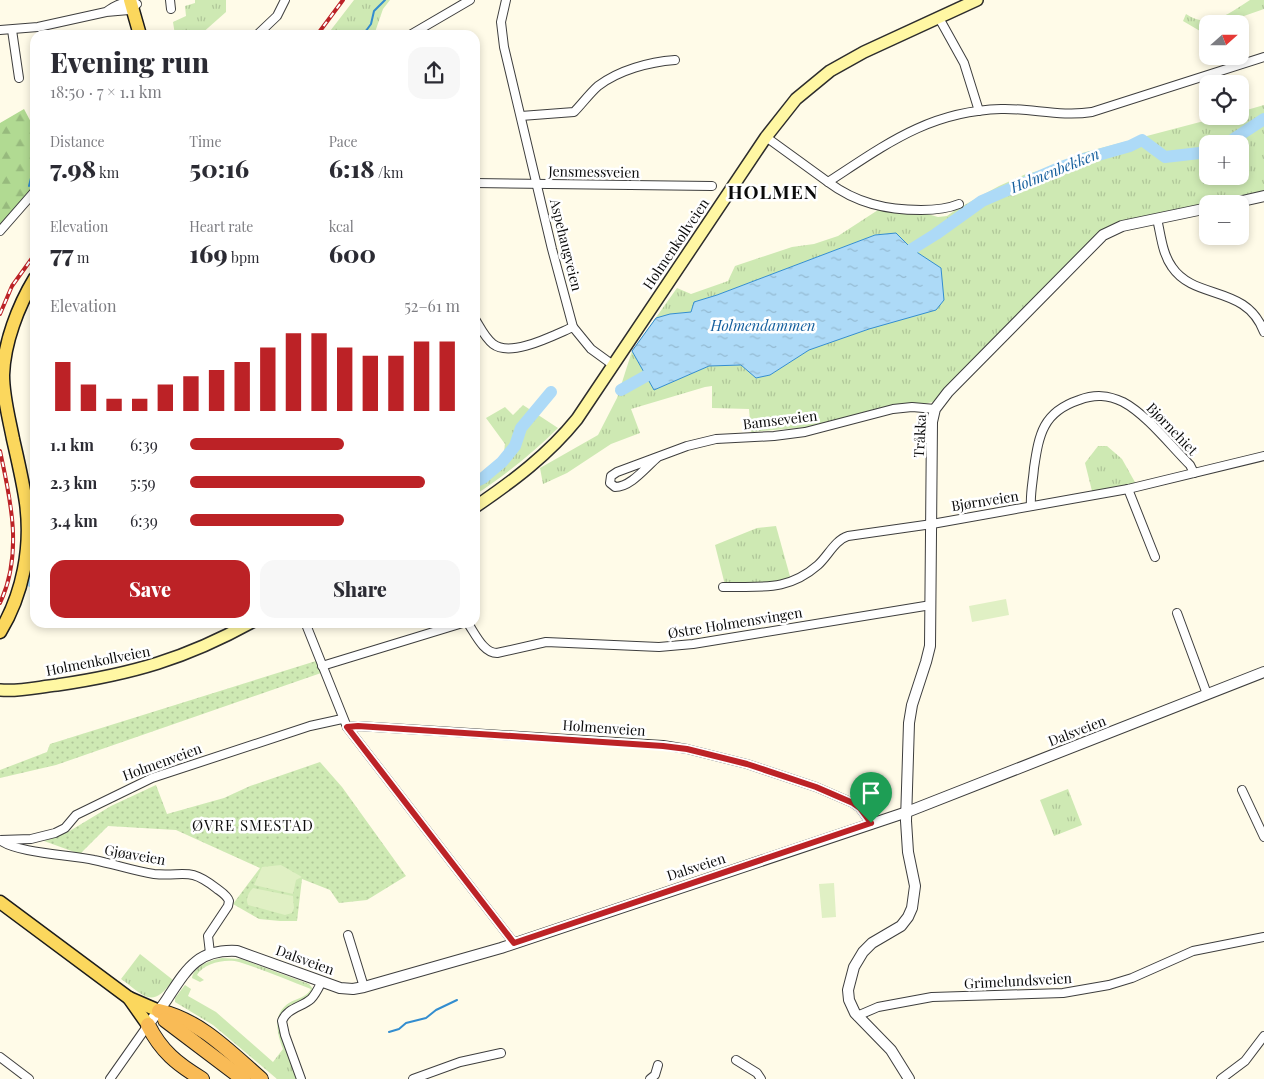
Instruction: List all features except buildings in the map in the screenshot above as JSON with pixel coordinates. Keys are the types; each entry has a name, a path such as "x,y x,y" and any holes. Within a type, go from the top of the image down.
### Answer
{"highway":[{"path":"157,1020 177,1016 200,1028 261,1079"},
{"path":"157,1020 167,1054 202,1079"},
{"path":"157,1020 228,1079"},
{"path":"157,1020 243,1079"}],"main road":[{"name":"Holmenkollveien","path":"480,503 524,472 560,439 588,405 612,365 766,137 796,99 823,76 856,56 977,0"},
{"path":"133,3 139,30"},
{"path":"133,3 144,30"},
{"path":"30,287 24,298 7,346 3,374 6,404 30,521"},
{"path":"0,632 13,606 21,581 30,531"},
{"name":"Holmenkollveien","path":"0,690 27,689 103,678 143,668 197,650 240,628"},
{"path":"0,902 157,1020"}],"street":[{"path":"170,0 170,9"},
{"path":"262,30 277,16 285,0"},
{"path":"419,30 470,0"},
{"name":"Aspehaugveien","path":"506,0 501,22 502,33 552,249 573,327 591,349 612,365"},
{"path":"0,30 38,26 106,12 119,4 133,3"},
{"path":"939,18 964,63 979,111"},
{"path":"12,30 19,78"},
{"path":"828,182 908,132 942,118 979,111 1007,109 1073,114 1092,112 1264,57"},
{"path":"521,116 574,112 598,87 608,80 635,67 675,60"},
{"path":"766,137 844,193 866,203 892,209 936,209 959,204"},
{"name":"Jensmessveien","path":"480,183 712,186"},
{"path":"0,231 30,196"},
{"path":"1249,199 1264,196"},
{"name":"Tråkka","path":"906,812 910,714 928,655 930,634 932,422 936,406 1100,238 1116,228 1199,210"},
{"path":"1157,219 1164,253 1173,269 1189,281 1245,305 1257,316 1264,332"},
{"path":"480,327 488,341 495,346 520,348 573,327"},
{"name":"Bjørnehiet","path":"1031,506 1037,451 1046,425 1053,414 1061,407 1090,396 1112,398 1136,410 1190,465 1194,473"},
{"name":"Bamseveien","path":"658,457 628,484 615,487 610,483 611,476 617,472 687,446 716,439 774,436 805,432 893,409 936,406"},
{"name":"Bjørnveien","path":"723,587 784,584 796,580 816,566 845,537 932,524 1128,489 1264,456"},
{"path":"1128,489 1155,557"},
{"name":"Østre Holmensvingen","path":"471,628 485,648 491,653 546,642 659,647 686,645 931,606"},
{"path":"1177,613 1207,694"},
{"path":"307,628 342,719 347,727 514,943"},
{"path":"322,666 447,628"},
{"name":"Dalsveien","path":"157,1020 187,969 199,959 210,954 229,951 243,953 344,989 364,987 514,943 906,812 1264,672"},
{"name":"Holmenveien","path":"0,840 31,839 56,833 65,828 76,814 152,778 305,728 342,719"},
{"name":"Holmenveien","path":"347,727 358,726 687,749 747,764 832,793 857,805 871,823"},
{"path":"1242,790 1264,837"},
{"path":"906,812 908,852 914,886 914,902 903,924 868,946 856,962 851,974 848,990 850,1005 857,1016 891,1050 909,1079"},
{"name":"Gjøaveien","path":"0,840 15,846 96,860 148,873 190,873 200,876 226,896 229,901 228,906 208,936 207,943 210,954"},
{"path":"348,935 364,987"},
{"name":"Grimelundsveien","path":"857,1016 878,1007 932,996 1062,993 1109,985 1132,978 1193,951 1264,938"},
{"path":"301,1079 284,1035 282,1021 288,1012 307,1002 315,995 322,981"},
{"path":"110,1079 157,1020"},
{"path":"1221,1079 1245,1062 1264,1038"},
{"path":"414,1079 460,1062 501,1053"},
{"path":"0,1057 29,1079"},
{"path":"736,1060 757,1073 761,1079"},
{"path":"650,1079 656,1075 658,1065"}],"green space":[{"path":"195,0 226,0 226,12 206,30 174,30 173,22 186,16 185,6 195,3"},
{"path":"354,0 390,0 383,9 376,30 331,30"},
{"path":"1250,0 1264,0 1264,9 1247,15 1225,15"},
{"path":"1186,14 1199,20 1199,30 1183,21"},
{"path":"1264,105 1264,193 1249,196 1199,195 1199,206 1109,226 933,402 809,427 751,432 749,409 712,408 712,386 705,387 631,409 640,433 611,444 567,473 543,484 540,468 598,435 617,398 632,351 677,288 691,294 728,281 735,266 792,247 814,244 838,236 878,210 924,213 938,217 947,216 999,186 1026,174 1046,169 1082,153 1199,122 1199,125 1249,125 1249,109","holes":["896,233 912,249 941,269 869,329 809,350 770,375 756,378 741,365 709,366 654,390 632,351 670,314 691,312 694,302 875,235"]},
{"path":"24,109 30,120 30,191 0,228 0,123"},
{"path":"523,405 558,428 518,464 480,492 480,481 482,482 502,467 505,444 486,418 505,407 513,415"},
{"path":"1098,446 1107,446 1122,459 1136,484 1092,491 1085,463"},
{"path":"776,526 791,580 778,584 725,585 715,545 757,528"},
{"path":"1006,599 1009,615 972,622 969,606"},
{"path":"316,661 321,673 56,765 0,778 0,770 47,752 50,744"},
{"path":"320,762 342,787 406,876 367,900 339,903 330,890 302,879 297,921 259,919 233,904 260,868 176,830 108,826 80,854 44,841 68,832 111,806 156,785 167,814 224,798 250,786"},
{"path":"1068,789 1082,825 1054,836 1040,800"},
{"path":"281,865 302,877 296,880 293,894 254,885 262,867"},
{"path":"834,883 836,917 822,918 819,884"},
{"path":"253,888 293,896 294,908 292,913 285,915 248,905 248,896"},
{"path":"140,954 173,980 166,989 154,997 142,995 121,979"},
{"path":"222,958 241,959 309,984 313,989 306,998 285,1011 279,1021 283,1043 298,1079 277,1079 213,1025 175,1002 175,998 185,985 191,989 188,996 216,1012 273,1062 283,1049 277,1024 280,1013 289,1003 304,996 311,989 234,961 216,962 204,967 197,975 204,980 200,982 192,978 199,967"}],"water":[{"name":"Holmendammen","path":"896,233 912,249 941,268 944,300 936,310 869,329 809,350 770,375 756,378 741,365 709,366 654,390 632,351 656,318 670,314 691,312 694,302 875,235"}],"waterway":[{"path":"367,30 371,24 374,11 385,0"},
{"name":"Holmenbekken","path":"1240,135 1264,119"},
{"name":"Holmenbekken","path":"912,249 982,201 1084,159 1130,146 1142,140 1165,157 1199,153"},
{"path":"29,186 30,182"},
{"name":"Holmenbekken","path":"621,390 646,376"},
{"name":"Holmenbekken","path":"480,480 502,462 515,446 521,428 551,392"},
{"path":"389,1032 399,1029 406,1023 426,1018 436,1010 457,1000"}],"tunnel":[{"path":"141,1013 158,1027"}],"railway":[{"path":"321,30 343,0"},
{"path":"0,314 12,286 30,261"},
{"path":"0,451 13,527 11,566 0,603"}],"district":[{"name":"HOLMEN","path":"773,192"},
{"name":"ØVRE SMESTAD","path":"253,826"}],"route":[{"path":"358,726 452,732 687,749 747,764 832,793 857,805 871,823 514,943 352,736 347,727 358,726"}]}
